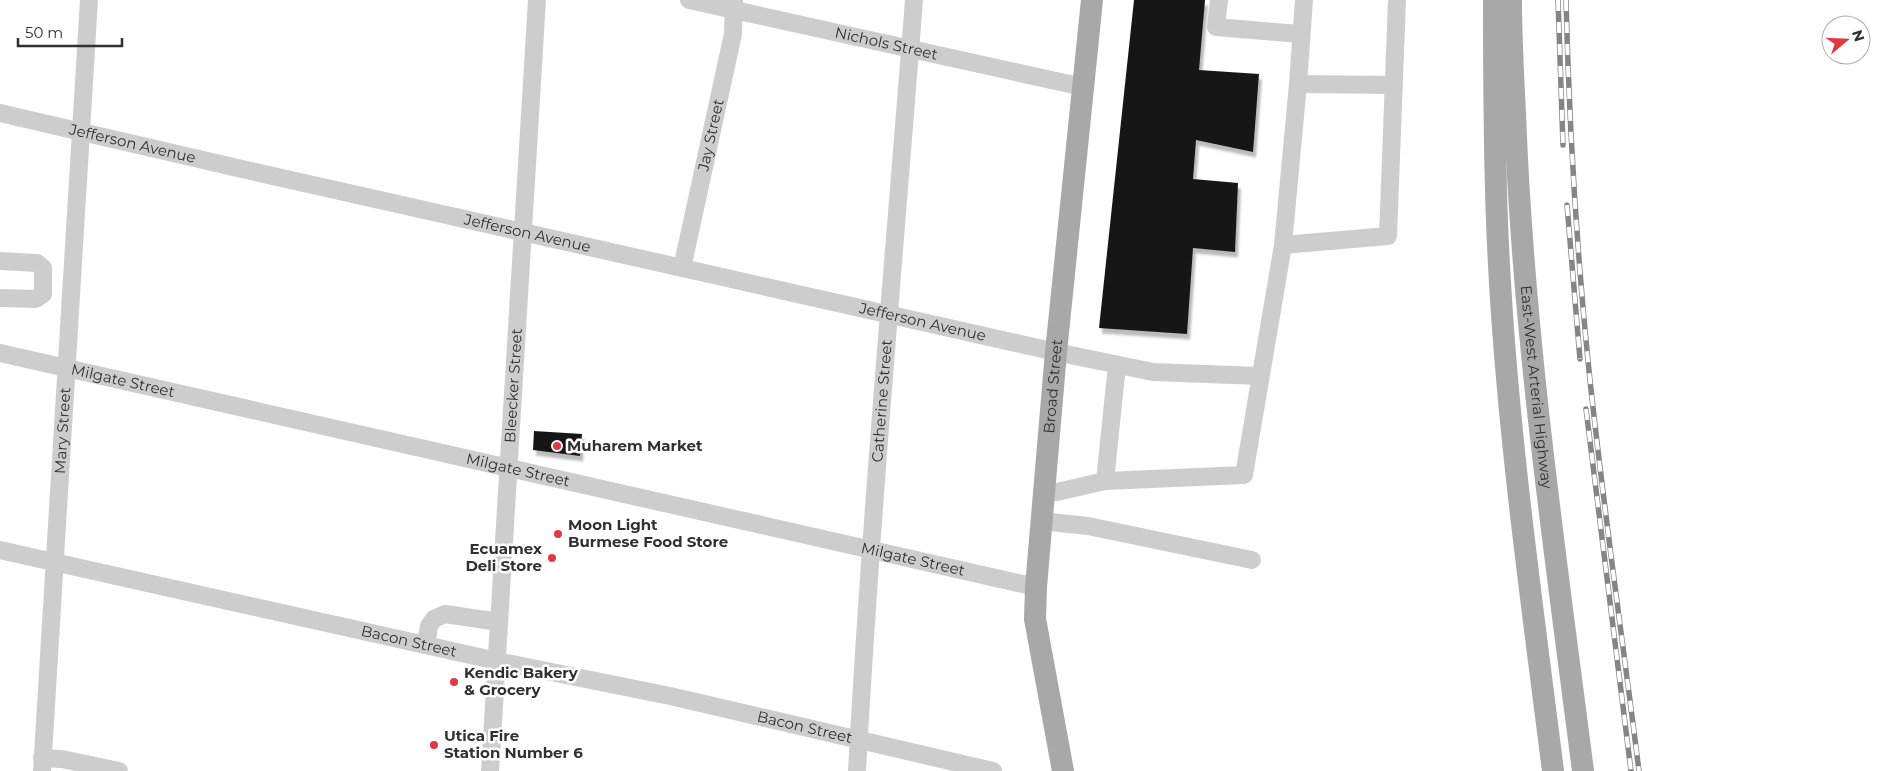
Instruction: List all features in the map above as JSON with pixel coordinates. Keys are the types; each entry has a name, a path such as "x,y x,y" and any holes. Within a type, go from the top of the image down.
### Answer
{"main road":[{"name":"Broad Street","path":"1063,771 1035,620 1036,587 1056,352 1092,0"},
{"name":"East-West Arterial Highway","path":"1494,0 1494,103 1498,240 1510,412 1553,771"},
{"name":"East-West Arterial Highway","path":"1512,0 1518,204 1529,330 1550,518 1583,771"}],"street":[{"name":"Mary Street","path":"42,764 89,0"},
{"name":"Bleecker Street","path":"490,771 537,0"},
{"name":"Nichols Street","path":"689,0 734,5 910,48 1083,87"},
{"name":"Catherine Street","path":"857,771 870,551 914,0"},
{"path":"1219,0 1216,27 1300,34"},
{"path":"1043,492 1057,492 1105,481 1244,475 1282,245 1298,84 1300,34 1304,0"},
{"path":"1282,245 1388,236 1392,85 1397,0"},
{"name":"Jay Street","path":"682,268 733,34 734,5"},
{"path":"1298,84 1392,85"},
{"name":"Jefferson Avenue","path":"0,113 242,170 1117,365 1153,372 1260,376"},
{"path":"0,261 37,263 43,268 42,294 36,299 0,298"},
{"name":"Milgate Street","path":"0,353 1036,587"},
{"path":"1105,481 1117,365"},
{"path":"1041,521 1088,526 1252,560"},
{"name":"Bacon Street","path":"0,550 497,661 670,696 993,771"},
{"path":"426,645 429,626 434,619 445,614 499,622"},
{"path":"42,764 62,758 119,771"}],"building":[{"path":"1134,0 1205,0 1199,70 1259,74 1253,152 1196,140 1193,179 1238,183 1235,252 1193,248 1187,334 1099,328"},
{"name":"Muharem Market","path":"534,431 582,434 580,456 533,450"}],"railway":[{"path":"1558,0 1563,145"},
{"path":"1566,0 1574,181 1588,361 1599,464 1639,771"},
{"path":"1567,205 1580,359"},
{"path":"1586,409 1631,771"}],"place":[{"name":"Muharem Market","path":"557,446"},
{"name":"Moon Light Burmese Food Store","path":"558,534"},
{"name":"Ecuamex Deli Store","path":"552,558"},
{"name":"Kendic Bakery & Grocery","path":"454,682"},
{"name":"Utica Fire Station Number 6","path":"434,745"}]}
